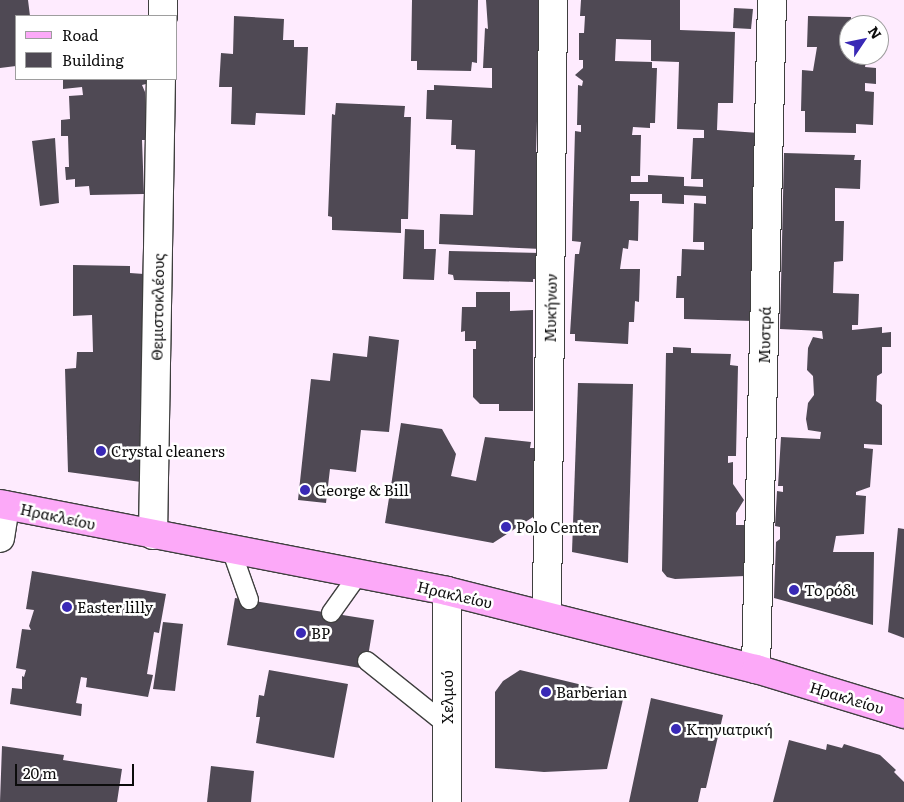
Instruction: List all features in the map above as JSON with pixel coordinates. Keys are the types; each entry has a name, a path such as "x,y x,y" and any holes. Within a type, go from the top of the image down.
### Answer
{"main road":[{"name":"Ηρακλείου","path":"3,505 232,552 447,591 756,669 904,714"}],"street":[{"path":"162,15 163,0"},
{"name":"Μυκήνων","path":"547,616 553,0"},
{"name":"Μυστρά","path":"756,669 772,0"},
{"name":"Θεμιστοκλέους","path":"153,535 161,80"},
{"path":"0,538 3,505"},
{"name":"Χελμού","path":"447,591 447,802"}],"lane":[{"path":"232,552 249,600"},
{"path":"331,614 358,575"},
{"path":"367,661 447,725"}],"building":[{"path":"0,0 28,0 30,15 15,15 15,66 0,68"},
{"path":"412,0 478,0 477,63 472,62 471,71 417,70 417,61 411,61"},
{"path":"486,0 542,0 543,90 538,89 536,153 545,153 541,249 439,244 440,214 473,215 475,150 456,149 456,145 451,145 452,120 426,119 427,90 434,90 434,85 492,88 492,68 483,68 485,28 488,29"},
{"path":"581,0 680,0 680,30 735,32 733,103 718,103 717,130 759,133 753,321 684,319 684,298 676,298 677,276 681,276 682,249 704,250 704,242 693,242 694,203 706,204 706,196 684,195 684,204 662,203 662,194 630,194 630,201 639,201 638,241 629,240 628,249 623,248 620,269 640,269 639,302 635,301 634,322 629,322 628,344 575,341 575,334 570,334 575,254 579,254 581,242 572,241 575,131 581,132 581,125 577,125 578,85 582,86 583,81 575,75 583,68 583,60 579,60 579,33 584,33 585,16 580,16","holes":["616,39 651,40 651,61 679,62 677,129 704,130 704,138 693,138 691,179 703,179 703,187 684,186 684,177 648,175 648,182 631,182 631,176 640,176 641,135 632,135 633,127 650,128 650,123 655,123 657,68 652,68 652,62 615,61"]},
{"path":"734,8 753,9 751,29 733,28"},
{"path":"234,16 284,19 283,40 294,40 294,47 308,47 305,115 256,113 255,125 231,124 232,87 219,87 221,53 233,54"},
{"path":"808,16 839,17 839,65 865,65 865,67 876,68 876,84 865,83 865,91 874,92 873,125 856,124 856,133 805,132 805,111 801,111 802,70 813,71 817,47 807,47"},
{"path":"63,80 146,80 146,84 142,85 145,92 146,140 142,140 144,194 90,195 89,186 75,187 75,179 66,180 65,167 69,167 68,136 61,136 61,120 70,119 69,96 83,95 82,87 63,89"},
{"path":"336,103 405,106 404,117 411,117 408,219 401,219 401,233 332,230 332,217 328,216 332,114 335,115"},
{"path":"55,138 59,203 40,206 32,141"},
{"path":"784,153 855,155 854,160 861,160 860,189 835,188 835,221 844,221 843,261 834,262 833,293 859,294 858,325 852,325 852,330 882,327 882,333 891,332 891,347 882,347 882,373 877,376 876,401 882,405 882,445 864,444 864,448 873,449 870,487 856,492 856,495 866,496 864,534 836,536 833,552 874,552 873,625 774,598 776,542 780,539 780,527 775,526 777,491 783,492 783,486 778,486 781,437 820,439 821,432 808,430 806,419 808,403 814,395 813,376 807,370 808,348 813,337 823,339 822,331 780,329"},
{"path":"405,229 424,230 424,249 436,249 434,280 403,279"},
{"path":"449,251 541,253 540,279 533,279 533,282 454,280 453,275 448,274"},
{"path":"73,265 130,266 130,273 144,274 141,482 68,472 65,369 76,368 77,352 93,352 92,315 73,316"},
{"path":"476,292 510,292 510,311 533,310 533,411 499,411 499,404 480,404 473,397 473,349 476,349 476,341 465,341 465,331 461,332 462,307 476,307"},
{"path":"369,336 399,340 389,432 361,430 356,472 330,469 326,503 298,500 311,379 330,381 333,353 367,357"},
{"path":"673,347 691,348 691,353 731,354 730,365 738,366 736,456 728,456 728,463 733,462 733,484 744,500 736,513 736,525 746,525 745,576 675,579 667,577 662,571 666,353 673,353"},
{"path":"578,383 633,384 628,563 572,552"},
{"path":"401,423 442,429 456,454 451,476 476,481 485,437 531,442 530,448 536,448 533,517 493,543 385,523"},
{"path":"898,528 904,529 904,638 888,632"},
{"path":"32,571 166,594 159,633 154,632 147,674 153,675 148,697 86,687 87,678 81,677 76,703 82,704 81,716 10,704 12,688 22,689 22,676 24,677 26,670 16,668 22,629 31,630 29,626 34,610 26,609"},
{"name":"BP","path":"235,598 374,620 366,669 227,645"},
{"path":"163,622 183,624 175,691 153,689"},
{"path":"269,670 348,684 334,758 256,743 260,717 256,717 259,695 264,696"},
{"path":"520,670 624,695 607,769 544,772 495,768 495,692 503,681"},
{"path":"651,698 723,715 706,788 701,788 698,802 629,802"},
{"path":"789,740 826,750 827,744 842,748 844,744 880,755 896,770 894,772 904,782 904,802 773,802"},
{"path":"2,746 64,755 63,760 122,769 117,802 0,802"},
{"path":"211,766 254,771 251,802 207,802"}],"place":[{"name":"Crystal cleaners","path":"101,451"},
{"name":"George & Bill","path":"305,490"},
{"name":"Polo Center","path":"506,527"},
{"name":"Το ρόδι","path":"794,590"},
{"name":"Easter lilly","path":"67,607"},
{"name":"BP","path":"301,633"},
{"name":"Barberian","path":"546,692"},
{"name":"Κτηνιατρική","path":"676,729"}]}
